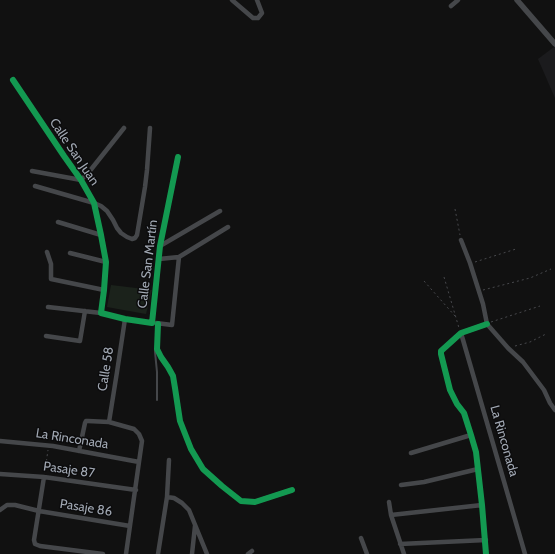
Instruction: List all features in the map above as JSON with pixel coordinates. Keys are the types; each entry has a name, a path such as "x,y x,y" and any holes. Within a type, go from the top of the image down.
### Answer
{"street":[{"path":"232,0 252,18 258,18 262,13 257,0"},
{"path":"451,6 458,0"},
{"path":"517,0 555,44"},
{"name":"Calle San Juan","path":"13,80 81,180 94,203 102,236 106,262 101,313"},
{"path":"32,171 81,180 124,128"},
{"path":"35,186 101,206 107,211 121,233 127,237 135,238 137,235 145,187 150,128"},
{"name":"Calle San Martín","path":"125,319 152,323 160,246 178,157"},
{"path":"160,246 220,211"},
{"path":"58,222 102,236"},
{"path":"159,259 179,257 228,227"},
{"path":"461,240 479,291 487,324 522,362 544,390 555,410"},
{"path":"47,252 52,264 51,279 104,290"},
{"path":"70,253 106,262"},
{"path":"152,323 172,325 179,257"},
{"path":"48,307 101,313 125,319"},
{"path":"46,336 80,341 85,311"},
{"name":"Calle 58","path":"109,422 125,319"},
{"path":"158,324 157,349 173,376 180,421 191,449 203,469 241,501 255,502 292,490"},
{"path":"486,554 486,540 476,452 464,413 457,404 450,390 441,351 461,333 487,324"},
{"name":"La Rinconada","path":"461,333 525,554"},
{"path":"79,451 86,422 109,422 134,429 139,434 142,441 140,462 126,554"},
{"path":"411,454 471,435"},
{"name":"La Rinconada","path":"0,441 49,446 140,462"},
{"path":"158,554 167,497 170,460"},
{"path":"401,485 424,482 478,469"},
{"name":"Pasaje 87","path":"0,474 44,477 136,490"},
{"path":"44,477 34,540 35,544 40,546 103,554"},
{"path":"167,497 174,498 182,502 189,510 207,554"},
{"path":"389,502 404,554"},
{"name":"Pasaje 86","path":"0,510 7,505 15,505 39,511 130,526"},
{"path":"392,515 482,505"},
{"path":"192,554 195,525"},
{"path":"361,538 367,554"},
{"path":"400,544 486,540"}],"lane":[{"path":"157,349 155,350 157,400"}],"path":[{"path":"454,209 461,240"},
{"path":"470,263 516,249"},
{"path":"479,291 530,278 550,270"},
{"path":"444,276 461,333"},
{"path":"424,281 456,316"},
{"path":"487,324 540,306"},
{"path":"508,348 530,342 546,334"},
{"path":"44,477 49,446"}],"shaded area":[{"path":"555,47 555,98 538,59"},
{"path":"111,285 152,290 146,314 107,307"}],"cycle path":[{"path":"13,80 81,180 94,203 106,262 101,313 125,319 152,323 160,246 178,157"},
{"path":"158,324 157,349 173,376 180,421 191,449 203,469 241,501 255,502 292,490"},
{"path":"486,554 476,452 464,413 457,404 450,390 441,351 461,333 487,324"}]}
